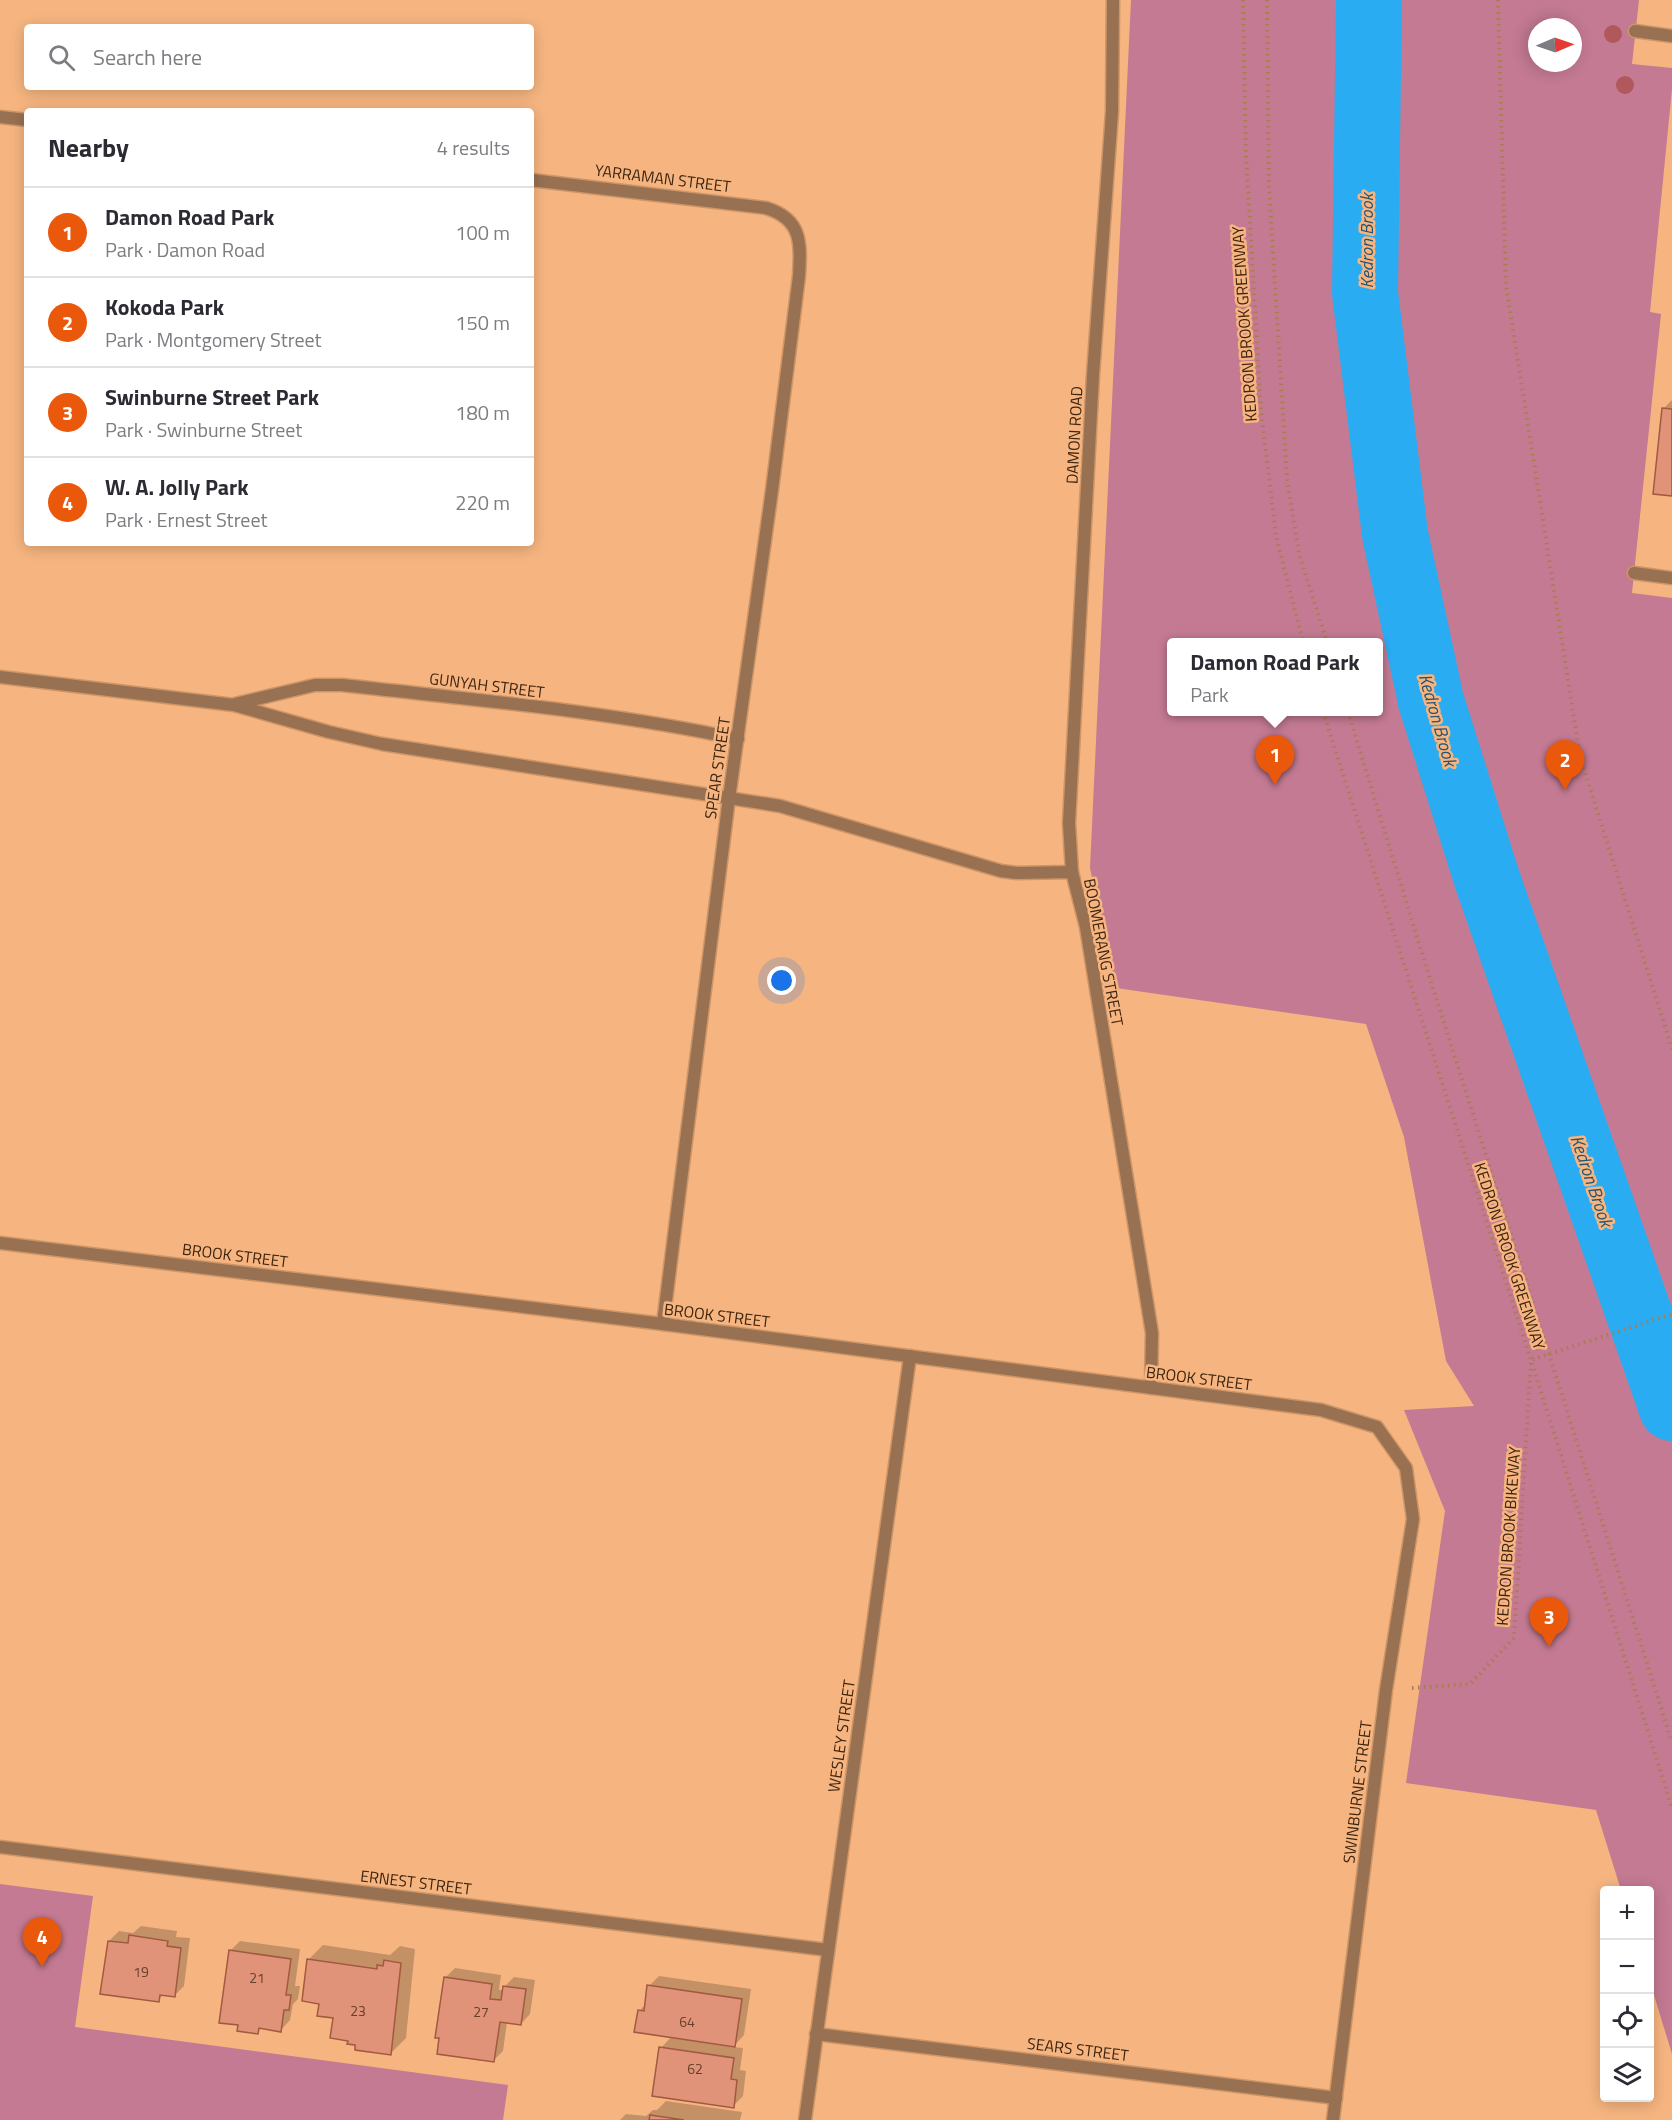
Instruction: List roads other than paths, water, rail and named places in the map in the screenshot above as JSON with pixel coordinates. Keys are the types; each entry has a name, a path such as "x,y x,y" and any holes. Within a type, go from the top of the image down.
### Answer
{"street":[{"name":"DAMON ROAD","path":"1072,872 1069,823 1093,375 1112,112 1113,0"},
{"path":"1635,31 1672,36"},
{"path":"0,117 24,120"},
{"name":"YARRAMAN STREET","path":"534,180 756,206 777,211 789,219"},
{"name":"SPEAR STREET","path":"663,1324 729,798 799,276 798,241 794,226 789,219"},
{"path":"1634,573 1672,578"},
{"name":"GUNYAH STREET","path":"0,677 234,705 329,732 382,744 729,798"},
{"name":"GUNYAH STREET","path":"234,705 315,685 342,685 566,711 674,726 738,739"},
{"name":"BOOMERANG STREET","path":"729,798 780,806 1001,871 1072,872 1086,927 1152,1333 1151,1388"},
{"name":"BROOK STREET","path":"0,1244 663,1324 1321,1410 1377,1427 1406,1468"},
{"name":"WESLEY STREET","path":"805,2120 910,1356"},
{"name":"SWINBURNE STREET","path":"1333,2120 1386,1690 1413,1519 1406,1468"},
{"name":"ERNEST STREET","path":"0,1847 828,1950"},
{"name":"SEARS STREET","path":"816,2034 1336,2098"}],"waterway":[{"name":"Kedron Brook","path":"1369,0 1365,293 1395,534 1431,701 1487,879 1672,1408"}],"place":[{"name":"Damon Road Park","path":"1275,785"},
{"name":"Kokoda Park","path":"1565,790"},
{"name":"Swinburne Street Park","path":"1549,1647"},
{"name":"W. A. Jolly Park","path":"42,1967"}]}
